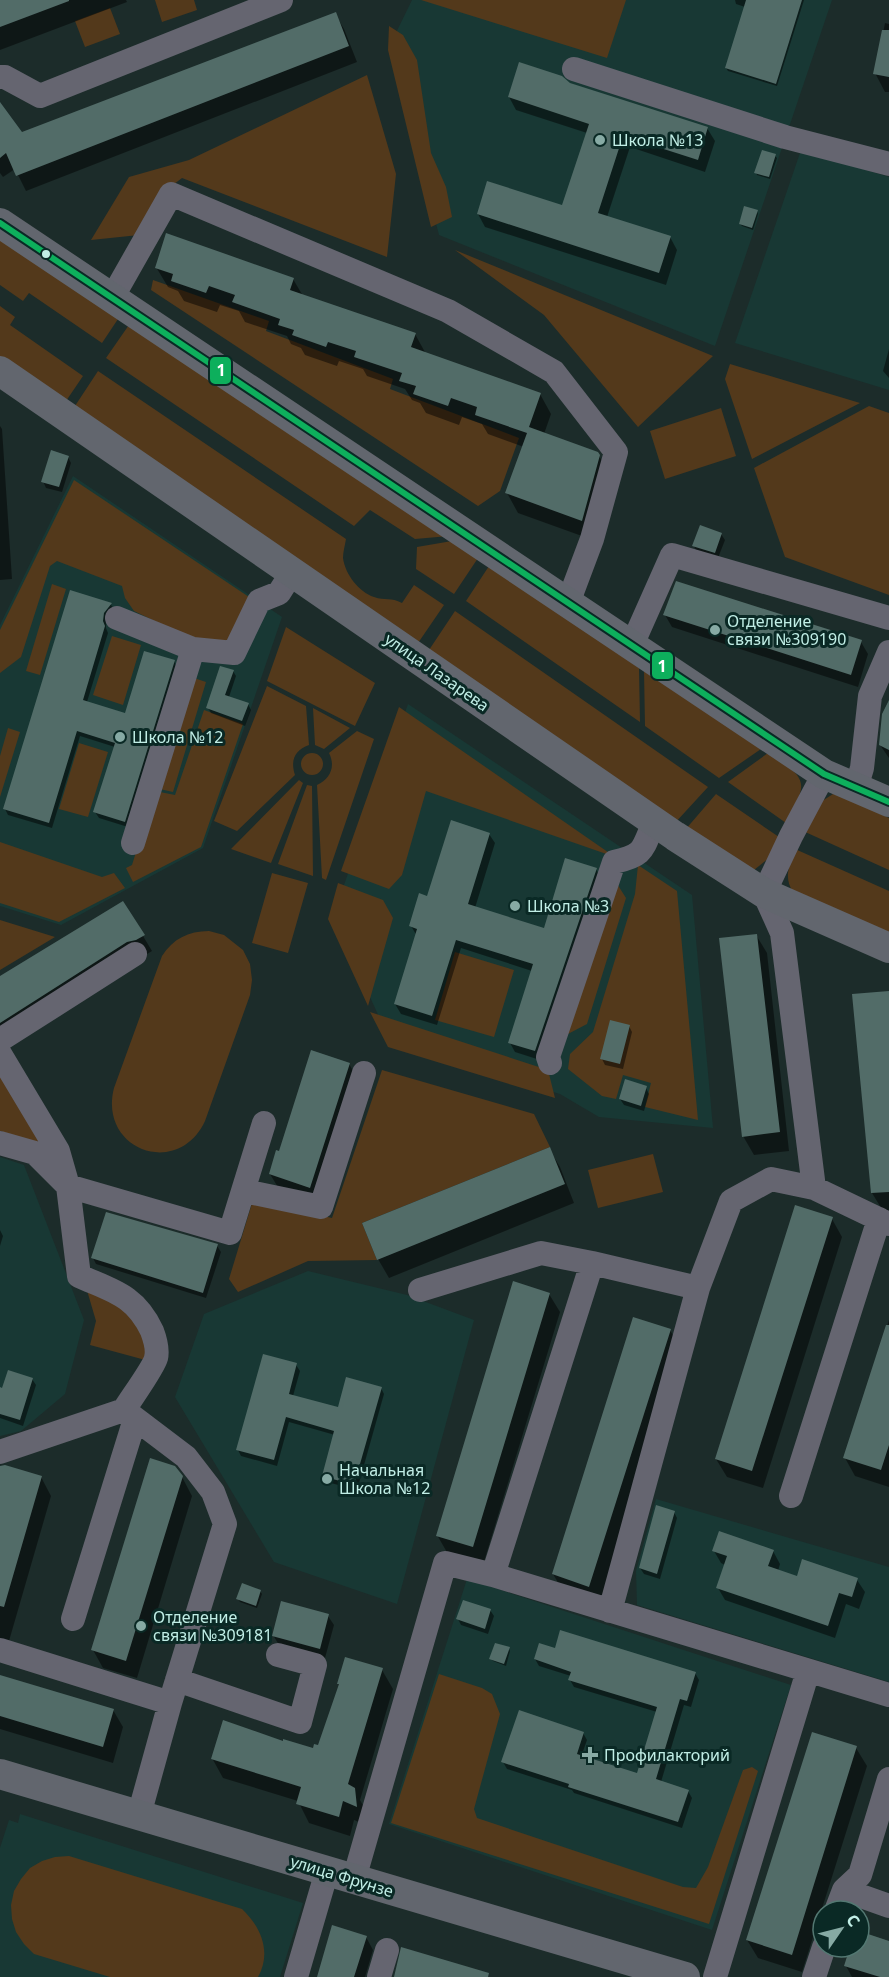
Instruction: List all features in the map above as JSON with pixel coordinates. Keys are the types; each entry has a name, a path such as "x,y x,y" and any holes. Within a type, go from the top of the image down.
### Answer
{"main road":[{"path":"0,223 824,774 889,802"},
{"name":"улица Лазарева","path":"0,371 654,822 764,893 889,948"},
{"name":"улица Фрунзе","path":"0,1774 685,1977"}],"street":[{"path":"0,77 5,77 40,96 281,0"},
{"path":"574,69 785,136 889,164"},
{"path":"112,298 171,194 448,311 554,372 616,452 592,539 568,603"},
{"path":"632,645 672,555 889,618"},
{"path":"117,618 193,649 234,653 258,602 279,593 293,571"},
{"path":"133,843 193,649"},
{"path":"856,788 862,768 870,696 889,652"},
{"path":"814,1188 782,933 764,893 824,774"},
{"path":"550,1063 548,1057 614,862 633,858 643,848 654,822"},
{"path":"0,1040 135,954"},
{"path":"0,1054 58,1151 68,1186 79,1276 119,1293 133,1302 146,1320 155,1339 156,1359 130,1415 73,1619"},
{"path":"244,1191 321,1207 364,1073"},
{"path":"0,1143 35,1153 68,1186 230,1233 264,1123"},
{"path":"610,1611 698,1288 731,1201 771,1179 814,1188 884,1221 791,1496"},
{"path":"420,1290 541,1253 698,1288"},
{"path":"493,1575 592,1263"},
{"path":"0,1452 130,1415"},
{"path":"130,1415 186,1457 213,1492 225,1524 170,1703 139,1815"},
{"path":"296,1977 341,1875 445,1563 493,1575 889,1695"},
{"path":"0,1650 170,1703"},
{"path":"177,1680 300,1722 315,1665 278,1654"},
{"path":"715,1977 808,1671"},
{"path":"841,1899 860,1875 889,1779"},
{"path":"871,1904 889,1906"},
{"path":"379,1977 387,1950"},
{"path":"814,1977 820,1959"}],"shaded area":[{"path":"155,0 194,0 197,10 162,22"},
{"name":"Школа №13","path":"412,0 832,0 715,346 439,235 390,45"},
{"path":"421,0 626,0 607,58"},
{"path":"110,8 120,34 85,47 75,21"},
{"path":"389,26 403,35 417,60 431,153 446,187 452,217 431,227 388,50"},
{"path":"367,75 396,174 387,257 182,178 157,197 139,235 91,240 129,177 189,160"},
{"path":"801,150 889,177 889,390 735,343"},
{"path":"0,235 120,316 102,343 29,293 23,301 0,285"},
{"path":"455,250 713,356 638,427 544,315"},
{"path":"153,280 269,321 266,331 393,379 390,389 519,438 500,491 478,506 151,290"},
{"path":"0,306 15,317 10,325 83,376 64,404 0,360"},
{"path":"131,322 449,536 415,539 370,510 354,526 106,358"},
{"path":"730,364 860,403 752,459 725,379"},
{"path":"98,371 346,539 344,564 358,587 368,595 402,603 414,585 444,605 416,646 73,409"},
{"path":"869,406 889,413 889,595 785,557 754,468"},
{"path":"721,408 736,456 665,479 650,431"},
{"name":"Школа №12","path":"73,476 282,617 203,848 61,925 0,906 0,625"},
{"path":"74,480 252,599 231,646 200,643 134,611 125,598 122,586 57,561 50,566 21,657 0,673 0,630"},
{"path":"452,541 478,558 454,594 416,569 417,547"},
{"path":"491,563 639,668 640,722 466,601"},
{"path":"52,584 66,589 40,675 26,671"},
{"path":"455,611 708,787 674,824 427,653"},
{"path":"286,627 375,683 355,726 267,681"},
{"path":"112,636 141,645 123,705 93,695"},
{"path":"644,671 761,749 719,778 645,726"},
{"path":"188,676 206,682 173,792 155,788"},
{"path":"267,686 306,706 309,745 295,756 293,765 295,775 237,831 214,821"},
{"name":"Школа №3","path":"408,704 692,895 713,1128 599,1117 560,1094 391,1043 333,916"},
{"path":"399,707 615,857 426,791 402,875 389,889 341,871"},
{"path":"313,708 350,728 324,749 315,745"},
{"path":"204,710 243,724 201,847 133,882 126,868 132,865 155,791 175,795"},
{"path":"8,728 20,732 0,797 0,756"},
{"path":"357,731 374,739 326,880 322,878 317,785 328,776 332,768 329,753"},
{"path":"79,743 108,752 88,817 59,809"},
{"path":"312,753 322,760 323,764 316,774 312,775 302,768 301,764 308,754"},
{"path":"768,753 791,769 801,782 799,798 786,823 728,782"},
{"path":"299,780 303,783 271,863 231,849"},
{"path":"307,785 312,786 313,876 278,864"},
{"path":"716,794 779,837 769,858 754,870 685,830"},
{"path":"833,794 889,818 889,870 803,831 816,805"},
{"path":"0,842 102,877 114,873 125,888 59,922 0,903"},
{"path":"795,849 889,891 889,939 793,892 788,876"},
{"path":"638,865 677,891 698,1120 645,1107 651,1083 623,1075 616,1099 602,1096 568,1069 570,1054 593,1032 635,894"},
{"path":"272,873 308,883 288,953 252,943"},
{"path":"614,879 626,898 587,1024 566,1035"},
{"path":"338,883 383,900 393,918 368,1006 328,919"},
{"path":"0,920 55,937 0,970"},
{"path":"209,931 224,935 243,950 250,964 252,980 250,995 205,1121 193,1139 177,1149 160,1152 143,1150 129,1141 118,1127 112,1110 114,1088 162,956 182,937"},
{"path":"455,952 514,970 494,1037 435,1020"},
{"path":"370,1012 548,1070 555,1098 388,1047"},
{"path":"0,1067 44,1145 0,1131"},
{"path":"382,1070 534,1114 550,1147 362,1223 377,1260 308,1261 238,1292 229,1279 253,1200 332,1218"},
{"path":"653,1154 663,1192 598,1208 588,1170"},
{"path":"0,1157 24,1165 84,1320 65,1394 21,1431 0,1436"},
{"name":"Начальная Школа №12","path":"308,1271 407,1295 474,1320 397,1604 274,1562 175,1397 204,1314"},
{"path":"86,1287 130,1308 145,1331 149,1361 90,1345 96,1321"},
{"path":"656,1499 889,1567 889,1682 637,1605 636,1571"},
{"name":"Профилакторий","path":"467,1579 791,1685 712,1930 389,1824"},
{"path":"439,1674 482,1688 492,1694 500,1714 474,1809 477,1818 683,1887 696,1888 708,1867 743,1770 752,1767 758,1771 709,1924 391,1823"},
{"path":"20,1814 303,1903 280,1977 0,1977 0,1848 9,1820 18,1823"},
{"path":"69,1856 242,1909 249,1916 262,1940 264,1958 258,1977 110,1977 34,1954 16,1932 11,1905 14,1891 30,1868 55,1857"}],"building":[{"path":"0,0 69,0 69,1 0,27"},
{"path":"746,0 802,0 776,84 725,68"},
{"path":"336,12 349,46 16,176 6,153 0,158 0,102 22,132"},
{"path":"882,30 889,30 889,77 873,74"},
{"path":"519,62 562,76 570,83 708,127 698,160 623,136 598,213 671,236 659,273 477,214 487,181 562,205 589,124 508,97"},
{"path":"762,150 776,154 769,177 754,173"},
{"path":"744,206 758,210 752,228 739,224"},
{"path":"166,233 294,278 290,290 416,333 411,347 541,393 529,427 598,452 600,455 582,521 505,493 527,433 475,415 477,407 451,398 448,406 413,394 416,386 399,381 402,373 354,357 356,351 328,342 326,347 292,335 294,330 278,325 280,319 232,302 235,295 209,286 206,293 171,281 173,274 155,268"},
{"path":"51,450 69,456 59,487 41,482"},
{"path":"700,525 722,533 715,553 692,546"},
{"path":"676,581 862,640 851,675 663,615"},
{"path":"70,590 112,603 104,613 105,626 83,700 125,713 144,651 175,660 125,822 93,812 115,743 77,731 49,823 3,809"},
{"path":"220,666 234,670 225,695 249,703 242,721 206,708"},
{"path":"889,700 889,750 879,745 882,714"},
{"path":"451,820 490,833 468,904 544,928 565,858 597,868 535,1051 508,1043 533,964 456,940 432,1016 394,1004 417,929 409,926 419,893 427,896"},
{"path":"123,901 145,935 127,942 0,1023 0,976"},
{"path":"757,934 780,1132 742,1137 719,938"},
{"path":"889,991 889,1192 871,1193 852,994"},
{"path":"610,1020 630,1025 620,1064 600,1059"},
{"path":"311,1050 350,1063 310,1188 269,1174 276,1150 279,1151"},
{"path":"625,1079 647,1086 641,1106 619,1099"},
{"path":"550,1147 565,1184 377,1260 362,1223"},
{"path":"795,1205 833,1217 752,1471 715,1459"},
{"path":"106,1212 218,1244 203,1293 91,1258"},
{"path":"513,1281 550,1293 473,1547 436,1536"},
{"path":"633,1317 671,1329 589,1587 552,1574"},
{"path":"886,1325 889,1325 889,1445 881,1470 843,1458"},
{"path":"263,1354 297,1363 289,1394 338,1407 346,1377 382,1387 354,1485 322,1476 334,1431 286,1417 274,1460 236,1450"},
{"path":"8,1370 33,1378 20,1420 0,1414 0,1387 2,1388"},
{"path":"150,1458 175,1466 183,1476 126,1661 91,1650"},
{"path":"5,1465 42,1476 4,1607 0,1606 0,1466"},
{"path":"656,1505 675,1511 657,1574 639,1568"},
{"path":"719,1531 774,1550 768,1566 797,1576 802,1559 858,1578 852,1597 839,1593 828,1626 716,1588 727,1556 712,1551"},
{"path":"242,1583 261,1590 256,1606 236,1599"},
{"path":"463,1600 491,1609 485,1629 456,1619"},
{"path":"281,1601 329,1614 320,1649 272,1636"},
{"path":"560,1630 696,1672 687,1701 680,1699 656,1779 689,1790 678,1822 568,1787 569,1784 501,1762 519,1710 584,1732 577,1754 637,1773 657,1707 568,1680 571,1672 534,1659 539,1643 555,1648"},
{"path":"495,1643 510,1647 504,1664 489,1659"},
{"path":"345,1657 383,1668 348,1784 355,1788 357,1807 343,1801 339,1817 296,1804 301,1787 211,1759 223,1720 283,1741 283,1739 313,1748 314,1744 318,1745 339,1684 337,1684"},
{"path":"0,1675 114,1709 103,1747 0,1716"},
{"path":"812,1732 857,1746 792,1955 746,1940"},
{"path":"332,1925 367,1936 354,1977 317,1977"},
{"path":"871,1935 889,1941 889,1977 880,1977 844,1966 846,1959 871,1959"},
{"path":"401,1947 489,1973 488,1977 394,1977"}],"transit line":[{"name":"1","path":"0,223 824,774 889,802"}],"place":[{"name":"Школа №13","path":"600,140"},
{"name":"Отделение связи №309190","path":"715,630"},
{"name":"Школа №12","path":"120,737"},
{"name":"Школа №3","path":"515,906"},
{"name":"Начальная Школа №12","path":"327,1479"},
{"name":"Отделение связи №309181","path":"141,1626"},
{"name":"Профилакторий","path":"590,1755"}]}
